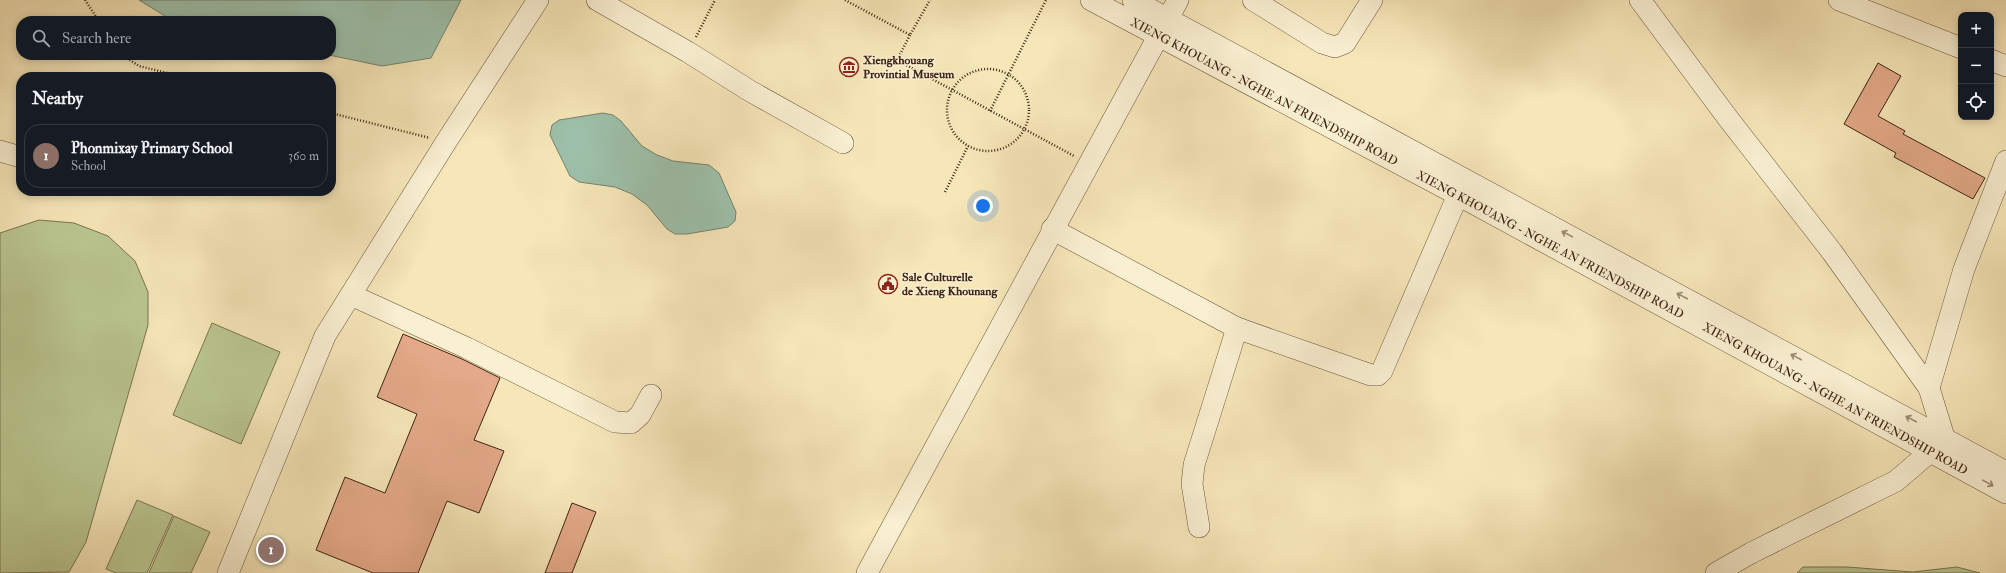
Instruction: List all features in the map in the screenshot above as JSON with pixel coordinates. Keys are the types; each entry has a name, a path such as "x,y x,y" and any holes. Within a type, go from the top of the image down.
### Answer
{"street":[{"path":"228,573 325,336 446,142 538,0"},
{"path":"597,0 688,52 750,91 843,143"},
{"name":"XIENG KHOUANG - NGHE AN FRIENDSHIP ROAD","path":"1091,0 1162,27 1938,444 2006,493"},
{"name":"XIENG KHOUANG - NGHE AN FRIENDSHIP ROAD","path":"1133,0 1162,27 1458,195 1938,444 2006,472"},
{"path":"867,573 1087,164 1178,0"},
{"path":"1253,0 1322,42 1335,47 1345,44 1372,0"},
{"path":"1640,0 1727,117 1832,252 1929,388"},
{"path":"1839,0 1958,47"},
{"path":"1994,61 2006,66"},
{"path":"0,151 16,156"},
{"path":"1716,573 1758,550 1896,482 1938,444 1929,388 1964,269 2006,161"},
{"path":"1052,229 1237,328 1371,375 1378,375 1382,371 1458,195"},
{"path":"351,295 467,348 615,422 631,423 640,415 651,394"},
{"path":"1199,527 1192,484 1194,465 1237,328"}],"path":[{"path":"85,0 96,16"},
{"path":"688,52 715,0"},
{"path":"845,0 910,35"},
{"path":"930,0 897,60 1087,164"},
{"path":"990,111 1046,0"},
{"path":"130,60 139,66 163,72"},
{"path":"983,70 996,70 1008,74 1018,82 1025,93 1029,111 1024,130 1017,140 1006,147 994,151 981,150 968,146 958,138 951,127 948,115 948,102 952,90 960,80 971,73 983,70"},
{"path":"336,114 446,142"},
{"path":"945,192 968,146"}],"shaded area":[{"path":"139,0 461,0 431,58 382,66 336,56 336,16 165,16"},
{"path":"603,113 613,115 621,121 642,146 657,155 673,161 709,165 719,173 736,212 735,221 728,227 687,234 675,234 667,229 647,205 632,194 615,187 579,182 570,176 550,135 552,125 559,120"},
{"path":"39,220 74,223 108,236 135,261 148,292 148,325 86,542 69,572 0,573 0,233"},
{"path":"212,323 280,352 241,444 173,415"},
{"path":"137,500 173,515 147,573 116,573 106,569"},
{"path":"174,516 210,532 191,573 149,573"},
{"path":"1803,567 1847,567 1913,572 1957,567 1980,573 1797,573"}],"building":[{"path":"1878,63 1901,76 1878,116 1905,131 1903,134 1985,178 1973,199 1894,157 1896,153 1844,124"},
{"path":"403,334 462,359 500,378 474,440 504,451 479,513 447,501 418,573 373,573 316,550 345,477 385,493 417,414 377,397"},
{"path":"572,503 596,512 572,573 545,573"}],"place":[{"name":"Xiengkhouang Provintial Museum","path":"849,67"},
{"name":"Sale Culturelle de Xieng Khounang","path":"888,284"},
{"name":"Phonmixay Primary School","path":"271,550"}]}
